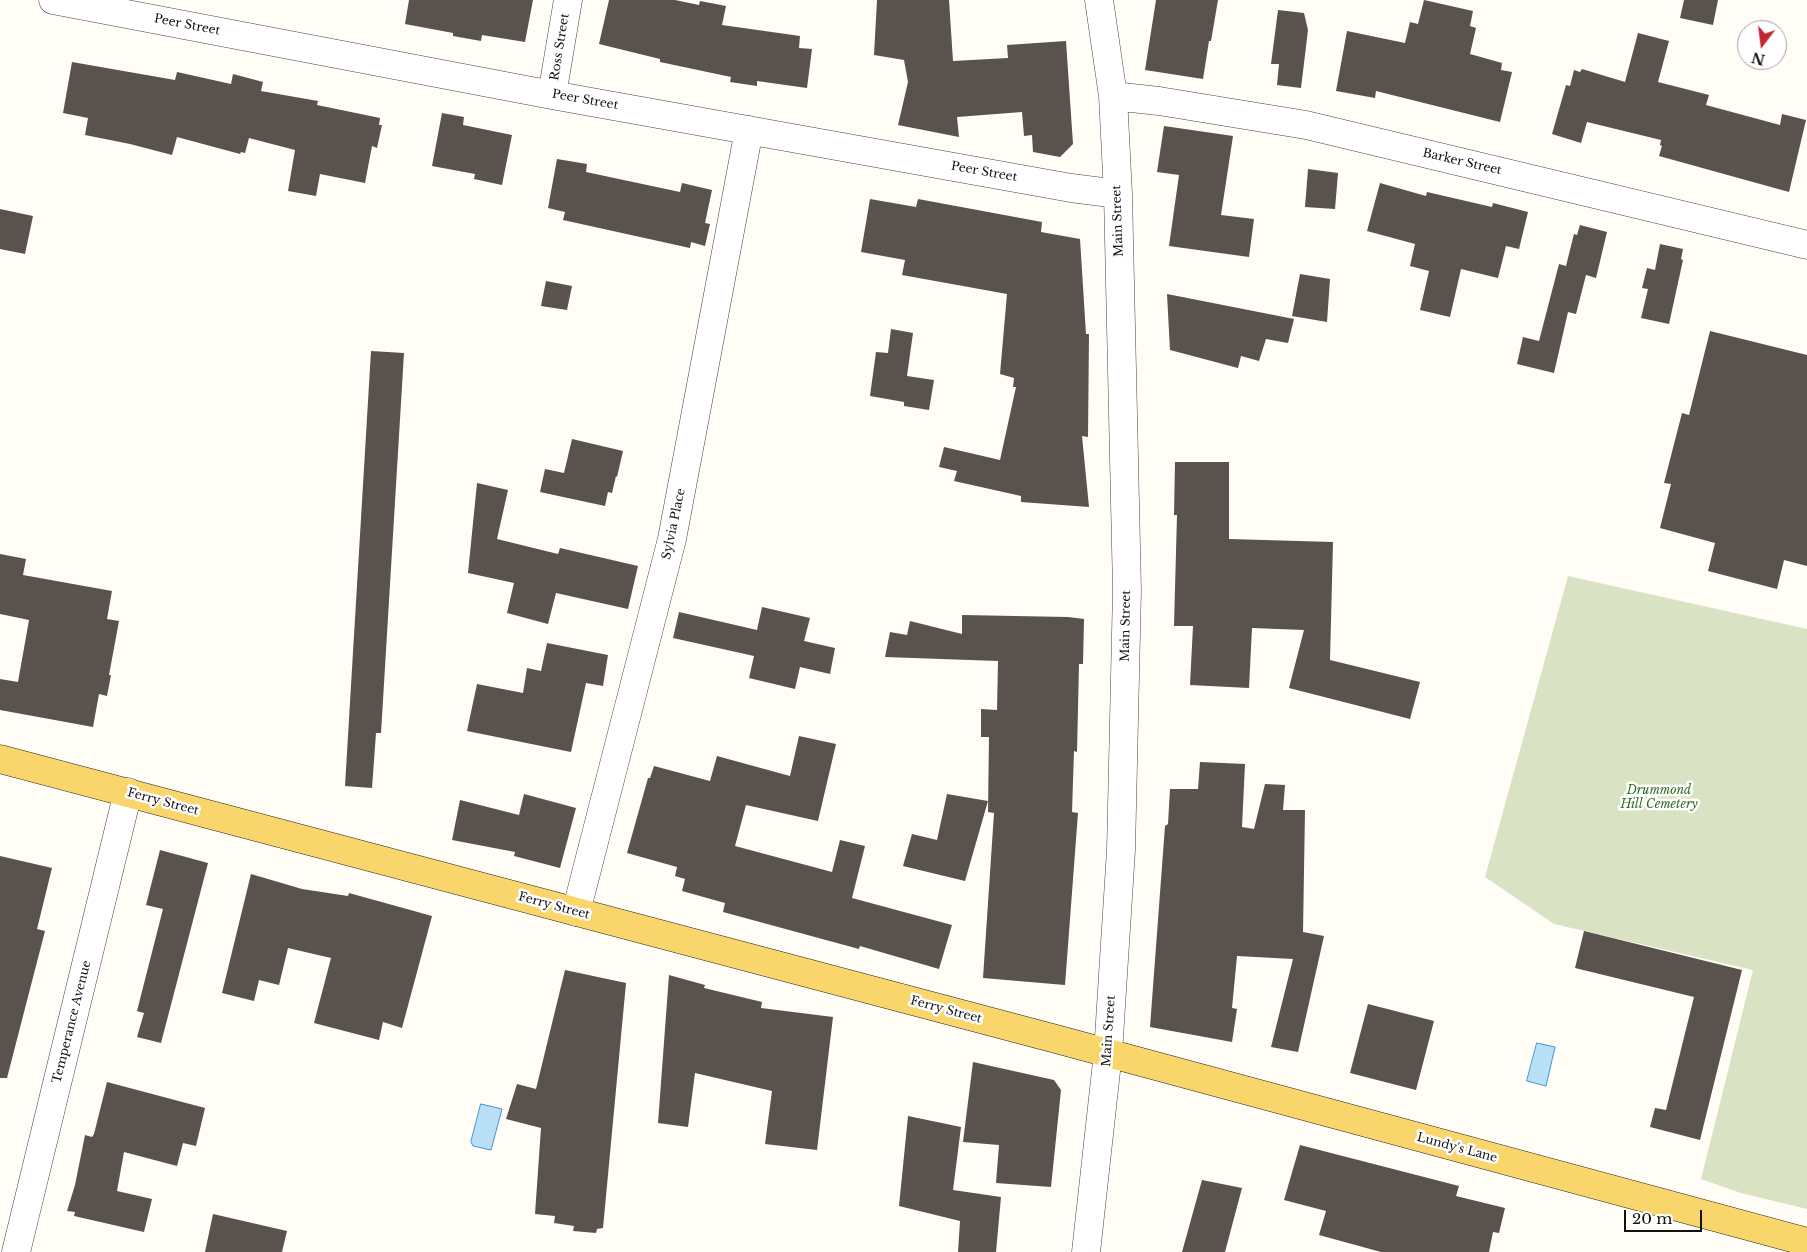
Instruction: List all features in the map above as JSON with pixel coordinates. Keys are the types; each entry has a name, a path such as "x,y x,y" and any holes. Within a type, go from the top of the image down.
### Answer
{"main road":[{"name":"Ferry Street","path":"0,760 128,792 1108,1053"},
{"name":"Lundy's Lane","path":"1108,1053 1807,1242"}],"street":[{"name":"Peer Street","path":"53,0 552,95 1071,188 1118,194"},
{"name":"Ross Street","path":"552,95 568,0"},
{"name":"Main Street","path":"1086,1252 1108,1053 1121,850 1127,590 1118,194 1113,96 1099,0"},
{"name":"Barker Street","path":"1113,96 1159,101 1306,125 1807,245"},
{"name":"Sylvia Place","path":"576,912 672,539 750,130"},
{"name":"Temperance Avenue","path":"16,1252 128,792"}],"green space":[{"name":"Drummond Hill Cemetery","path":"1568,576 1807,629 1807,1209 1741,1193 1701,1179 1753,970 1554,924 1485,877"}],"water":[{"path":"1537,1043 1555,1047 1546,1086 1527,1081"},
{"path":"481,1104 502,1109 491,1150 473,1146 471,1142"}],"building":[{"path":"409,0 533,0 525,42 482,35 481,41 453,36 453,33 405,24"},
{"path":"609,0 675,0 699,5 700,1 726,6 722,25 800,36 799,48 812,49 807,88 757,81 757,86 730,82 731,77 660,62 660,59 599,44"},
{"path":"877,0 949,0 953,61 1008,58 1007,45 1066,41 1073,144 1060,157 1033,152 1032,135 1024,136 1022,112 957,117 959,137 898,125 908,82 904,60 874,55"},
{"path":"1156,0 1218,0 1203,79 1145,70"},
{"path":"1424,0 1473,11 1470,26 1476,28 1470,54 1502,63 1501,70 1512,72 1500,122 1376,91 1375,98 1336,91 1347,31 1405,43 1410,22 1418,24"},
{"path":"1684,0 1718,0 1713,25 1680,18"},
{"path":"1278,10 1304,13 1308,30 1301,88 1277,85 1279,64 1271,64"},
{"path":"1638,33 1669,41 1658,82 1709,95 1706,105 1780,125 1782,114 1806,120 1789,192 1659,156 1662,146 1660,145 1661,140 1587,122 1581,143 1552,134 1566,85 1570,86 1574,70 1580,72 1582,69 1625,82"},
{"path":"72,62 175,80 177,72 231,84 233,74 263,82 261,91 318,101 317,105 380,118 379,125 382,125 377,148 372,146 365,183 320,174 316,196 288,191 295,150 249,138 245,153 241,152 240,154 177,137 172,155 85,135 88,118 63,113"},
{"path":"442,113 464,117 463,125 512,135 502,185 474,179 475,174 432,166"},
{"path":"1164,126 1233,136 1221,215 1254,219 1249,257 1169,246 1179,175 1157,172"},
{"path":"557,159 587,164 586,172 680,192 682,183 712,190 705,223 710,224 705,246 691,242 690,248 563,220 565,212 548,208"},
{"path":"1308,169 1338,173 1335,209 1305,207"},
{"path":"1380,183 1426,196 1427,192 1492,207 1493,203 1528,212 1519,249 1506,246 1498,278 1461,269 1450,317 1420,310 1429,271 1410,266 1415,244 1367,231"},
{"path":"870,199 916,207 918,199 1042,222 1041,232 1080,239 1086,334 1089,334 1088,437 1082,436 1089,507 1021,502 1021,496 954,481 957,471 939,467 944,447 1000,460 1016,387 1013,387 1014,378 1000,374 1007,294 902,275 905,260 861,252"},
{"path":"0,209 33,216 25,254 0,249"},
{"path":"1580,225 1607,232 1596,278 1586,275 1576,314 1568,312 1554,373 1517,364 1523,337 1539,341 1559,264 1566,266 1574,234 1577,235"},
{"path":"1660,244 1683,249 1681,259 1683,260 1669,324 1641,318 1648,289 1642,288 1647,268 1655,270"},
{"path":"1300,274 1330,279 1327,322 1292,316"},
{"path":"546,281 572,286 567,310 541,306"},
{"path":"1167,294 1294,319 1288,343 1266,339 1259,361 1241,356 1238,368 1170,350"},
{"path":"891,329 913,333 907,376 934,380 929,410 904,406 904,402 870,396 876,352 888,353"},
{"path":"1710,331 1807,355 1807,566 1784,560 1777,589 1708,571 1715,543 1660,528 1671,484 1664,483 1682,413 1689,415"},
{"path":"371,351 404,353 381,733 376,733 372,788 345,786"},
{"path":"572,439 623,451 612,493 608,492 605,506 540,492 545,469 564,473"},
{"path":"1175,462 1229,462 1229,539 1333,542 1330,660 1420,682 1410,719 1289,688 1304,630 1252,628 1249,688 1190,685 1193,626 1174,626 1177,515 1174,515"},
{"path":"477,483 508,490 497,539 558,554 560,548 638,566 628,609 556,593 548,624 507,613 514,583 468,573"},
{"path":"0,554 26,559 23,575 112,591 107,619 119,621 107,696 99,694 93,727 0,710 0,679 18,682 29,620 0,614"},
{"path":"762,607 810,618 804,641 835,648 830,674 800,667 795,689 749,678 754,656 673,638 679,612 757,630"},
{"path":"962,615 1084,619 1083,664 1079,664 1077,752 1074,751 1072,812 1078,813 1065,985 983,978 994,813 988,812 989,737 981,737 981,709 997,710 998,661 885,657 890,632 907,635 910,621 962,634"},
{"path":"547,643 608,655 603,686 586,683 571,752 467,731 477,684 523,693 527,668 541,671"},
{"path":"799,736 836,744 818,821 746,805 735,846 832,872 840,840 865,846 852,898 952,925 939,969 860,946 859,949 723,912 725,903 682,891 685,879 675,876 677,867 627,853 648,778 650,778 654,766 710,781 717,756 790,776"},
{"path":"1200,762 1245,764 1242,827 1254,829 1265,784 1285,785 1283,810 1305,810 1303,932 1324,936 1298,1052 1271,1047 1293,959 1237,956 1232,1008 1237,1009 1232,1042 1150,1027 1165,826 1168,824 1170,789 1198,789"},
{"path":"524,794 576,808 560,868 514,856 515,852 452,840 460,800 519,815"},
{"path":"947,794 988,801 965,881 903,866 912,834 937,840"},
{"path":"160,850 208,863 161,1043 137,1037 144,1013 137,1011 163,909 146,905"},
{"path":"0,856 52,868 37,929 45,931 7,1078 0,1078"},
{"path":"251,874 302,889 348,896 349,893 432,916 402,1028 383,1022 379,1040 314,1023 331,958 288,948 279,985 259,980 254,1001 222,993"},
{"path":"1584,931 1742,970 1700,1140 1650,1127 1655,1108 1666,1110 1694,997 1575,968"},
{"path":"565,970 626,983 603,1228 597,1229 596,1233 573,1231 574,1226 554,1223 555,1216 535,1214 541,1128 506,1119 517,1084 536,1089"},
{"path":"669,975 705,985 704,988 762,1002 761,1008 833,1017 817,1150 765,1144 772,1091 695,1073 688,1127 658,1123"},
{"path":"1368,1004 1434,1021 1416,1090 1350,1073"},
{"path":"973,1062 1054,1080 1061,1090 1051,1187 996,1183 999,1145 963,1142"},
{"path":"107,1082 205,1108 196,1146 183,1143 177,1166 124,1152 117,1191 152,1199 144,1232 74,1216 75,1212 67,1211 75,1185 85,1135 92,1137 94,1134"},
{"path":"908,1116 961,1127 953,1190 1001,1197 996,1252 958,1252 960,1221 899,1206"},
{"path":"1300,1145 1459,1186 1456,1196 1505,1208 1499,1233 1493,1232 1489,1252 1381,1252 1319,1235 1326,1211 1284,1200"},
{"path":"1202,1180 1242,1188 1225,1252 1182,1252"},
{"path":"213,1214 287,1231 282,1252 205,1252"}]}
